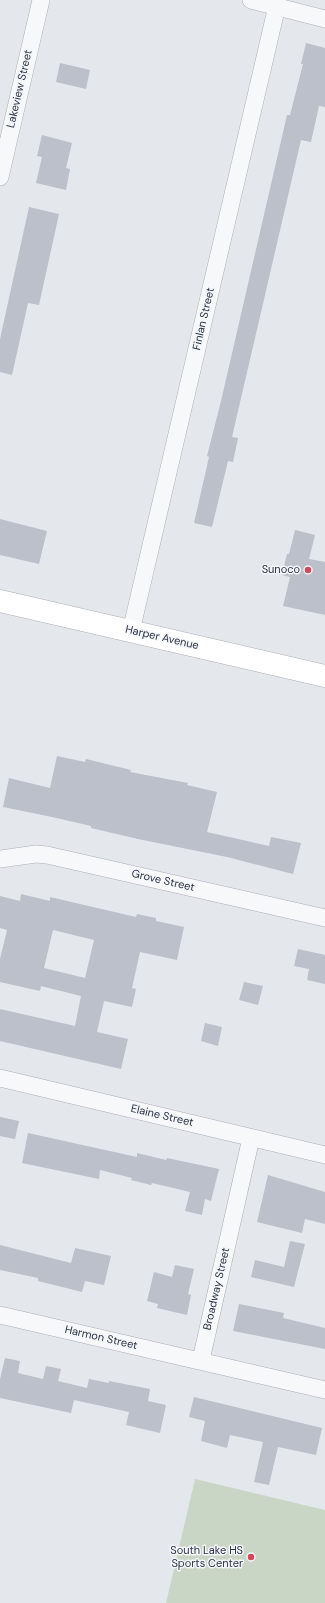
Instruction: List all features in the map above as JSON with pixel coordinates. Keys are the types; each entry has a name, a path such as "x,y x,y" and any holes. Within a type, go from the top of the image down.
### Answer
{"main road":[{"name":"Harper Avenue","path":"0,601 325,676"}],"street":[{"name":"Lakeview Street","path":"0,177 41,0"},
{"path":"251,0 325,19"},
{"name":"Finlan Street","path":"131,631 277,6"},
{"name":"Grove Street","path":"0,859 36,854 47,855 325,918"},
{"name":"Elaine Street","path":"0,1078 251,1138 325,1154"},
{"name":"Broadway Street","path":"201,1360 251,1138"},
{"name":"Harmon Street","path":"0,1315 201,1360"},
{"path":"201,1360 325,1390"}],"green space":[{"name":"South Lake HS Sports Center","path":"195,1479 325,1510 325,1603 166,1603"}],"building":[{"path":"306,43 325,48 325,107 319,106 311,142 301,140 232,437 238,438 233,462 228,461 212,527 194,523 209,457 207,456 287,115 290,115 303,64 301,64"},
{"path":"60,63 90,70 86,89 56,82"},
{"path":"42,135 72,143 66,168 70,169 66,190 36,183 42,157 37,156"},
{"path":"29,207 59,214 39,305 28,303 12,375 0,372 0,339"},
{"path":"0,519 47,531 39,564 0,555"},
{"path":"295,530 315,535 309,559 325,562 325,615 283,606 290,577 282,575"},
{"path":"57,756 85,762 86,759 131,770 130,772 188,783 187,785 217,792 207,832 269,846 271,837 301,843 293,874 227,857 138,839 91,828 91,826 3,807 9,778 50,788"},
{"path":"21,894 50,901 50,897 136,917 137,914 156,918 156,921 184,927 177,960 140,952 132,988 136,989 132,1007 104,1001 97,1032 128,1039 121,1069 0,1041 0,1009 75,1026 81,996 41,986 40,991 0,982 0,959 7,930 0,928 0,896 20,901","holes":["53,930 94,940 85,978 44,968"]},
{"path":"298,949 325,955 325,984 307,980 309,969 294,966"},
{"path":"244,982 263,986 258,1005 239,1000"},
{"path":"205,1023 222,1027 218,1046 201,1041"},
{"path":"0,1117 19,1121 15,1139 0,1136"},
{"path":"28,1133 137,1157 137,1153 166,1160 167,1158 219,1169 211,1201 205,1199 202,1215 185,1211 190,1192 152,1183 151,1185 131,1180 132,1178 100,1170 99,1179 22,1163"},
{"path":"268,1175 325,1192 325,1224 305,1219 302,1233 257,1222"},
{"path":"290,1241 305,1244 294,1287 251,1277 255,1260 284,1267"},
{"path":"0,1245 71,1263 75,1248 111,1256 104,1285 85,1281 82,1292 38,1281 38,1278 0,1270"},
{"path":"175,1265 194,1269 188,1294 191,1295 187,1315 157,1308 158,1304 147,1301 154,1272 172,1277"},
{"path":"239,1304 284,1313 283,1318 325,1328 325,1349 233,1331"},
{"path":"5,1358 20,1361 18,1373 43,1379 46,1366 61,1369 58,1381 87,1388 89,1379 109,1383 109,1381 150,1389 148,1401 166,1405 160,1433 126,1425 129,1412 74,1400 71,1413 0,1398 0,1379"},
{"path":"194,1397 322,1428 316,1455 278,1447 269,1485 254,1482 263,1442 230,1435 227,1448 201,1441 205,1421 189,1417"}],"place":[{"name":"Sunoco","path":"308,570"},
{"name":"South Lake HS Sports Center","path":"251,1557"}]}
